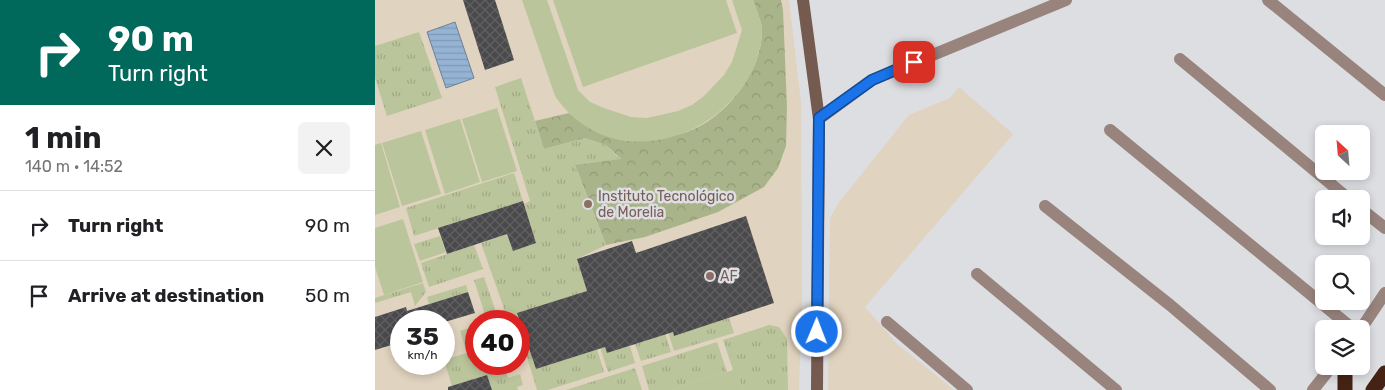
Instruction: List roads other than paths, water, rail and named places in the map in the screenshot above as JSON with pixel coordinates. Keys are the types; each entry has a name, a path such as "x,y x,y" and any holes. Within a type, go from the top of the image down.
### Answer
{"highway":[{"path":"1373,390 1385,373"},
{"path":"1345,375 1345,390"}],"street":[{"path":"803,0 819,118 817,390"},
{"path":"819,118 872,80 1066,0"},
{"path":"1267,0 1385,95"},
{"path":"1180,59 1338,190"},
{"path":"1110,130 1342,320"},
{"path":"1045,206 1170,305 1270,390"},
{"path":"1370,216 1385,228"},
{"path":"977,274 1116,390"},
{"path":"1367,320 1385,293"},
{"path":"887,322 967,390"},
{"path":"1313,390 1324,375"}],"water":[{"path":"455,22 474,78 446,88 427,32"}],"place":[{"name":"Instituto Tecnológico de Morelia","path":"588,204"},
{"name":"AF","path":"710,276"}]}
